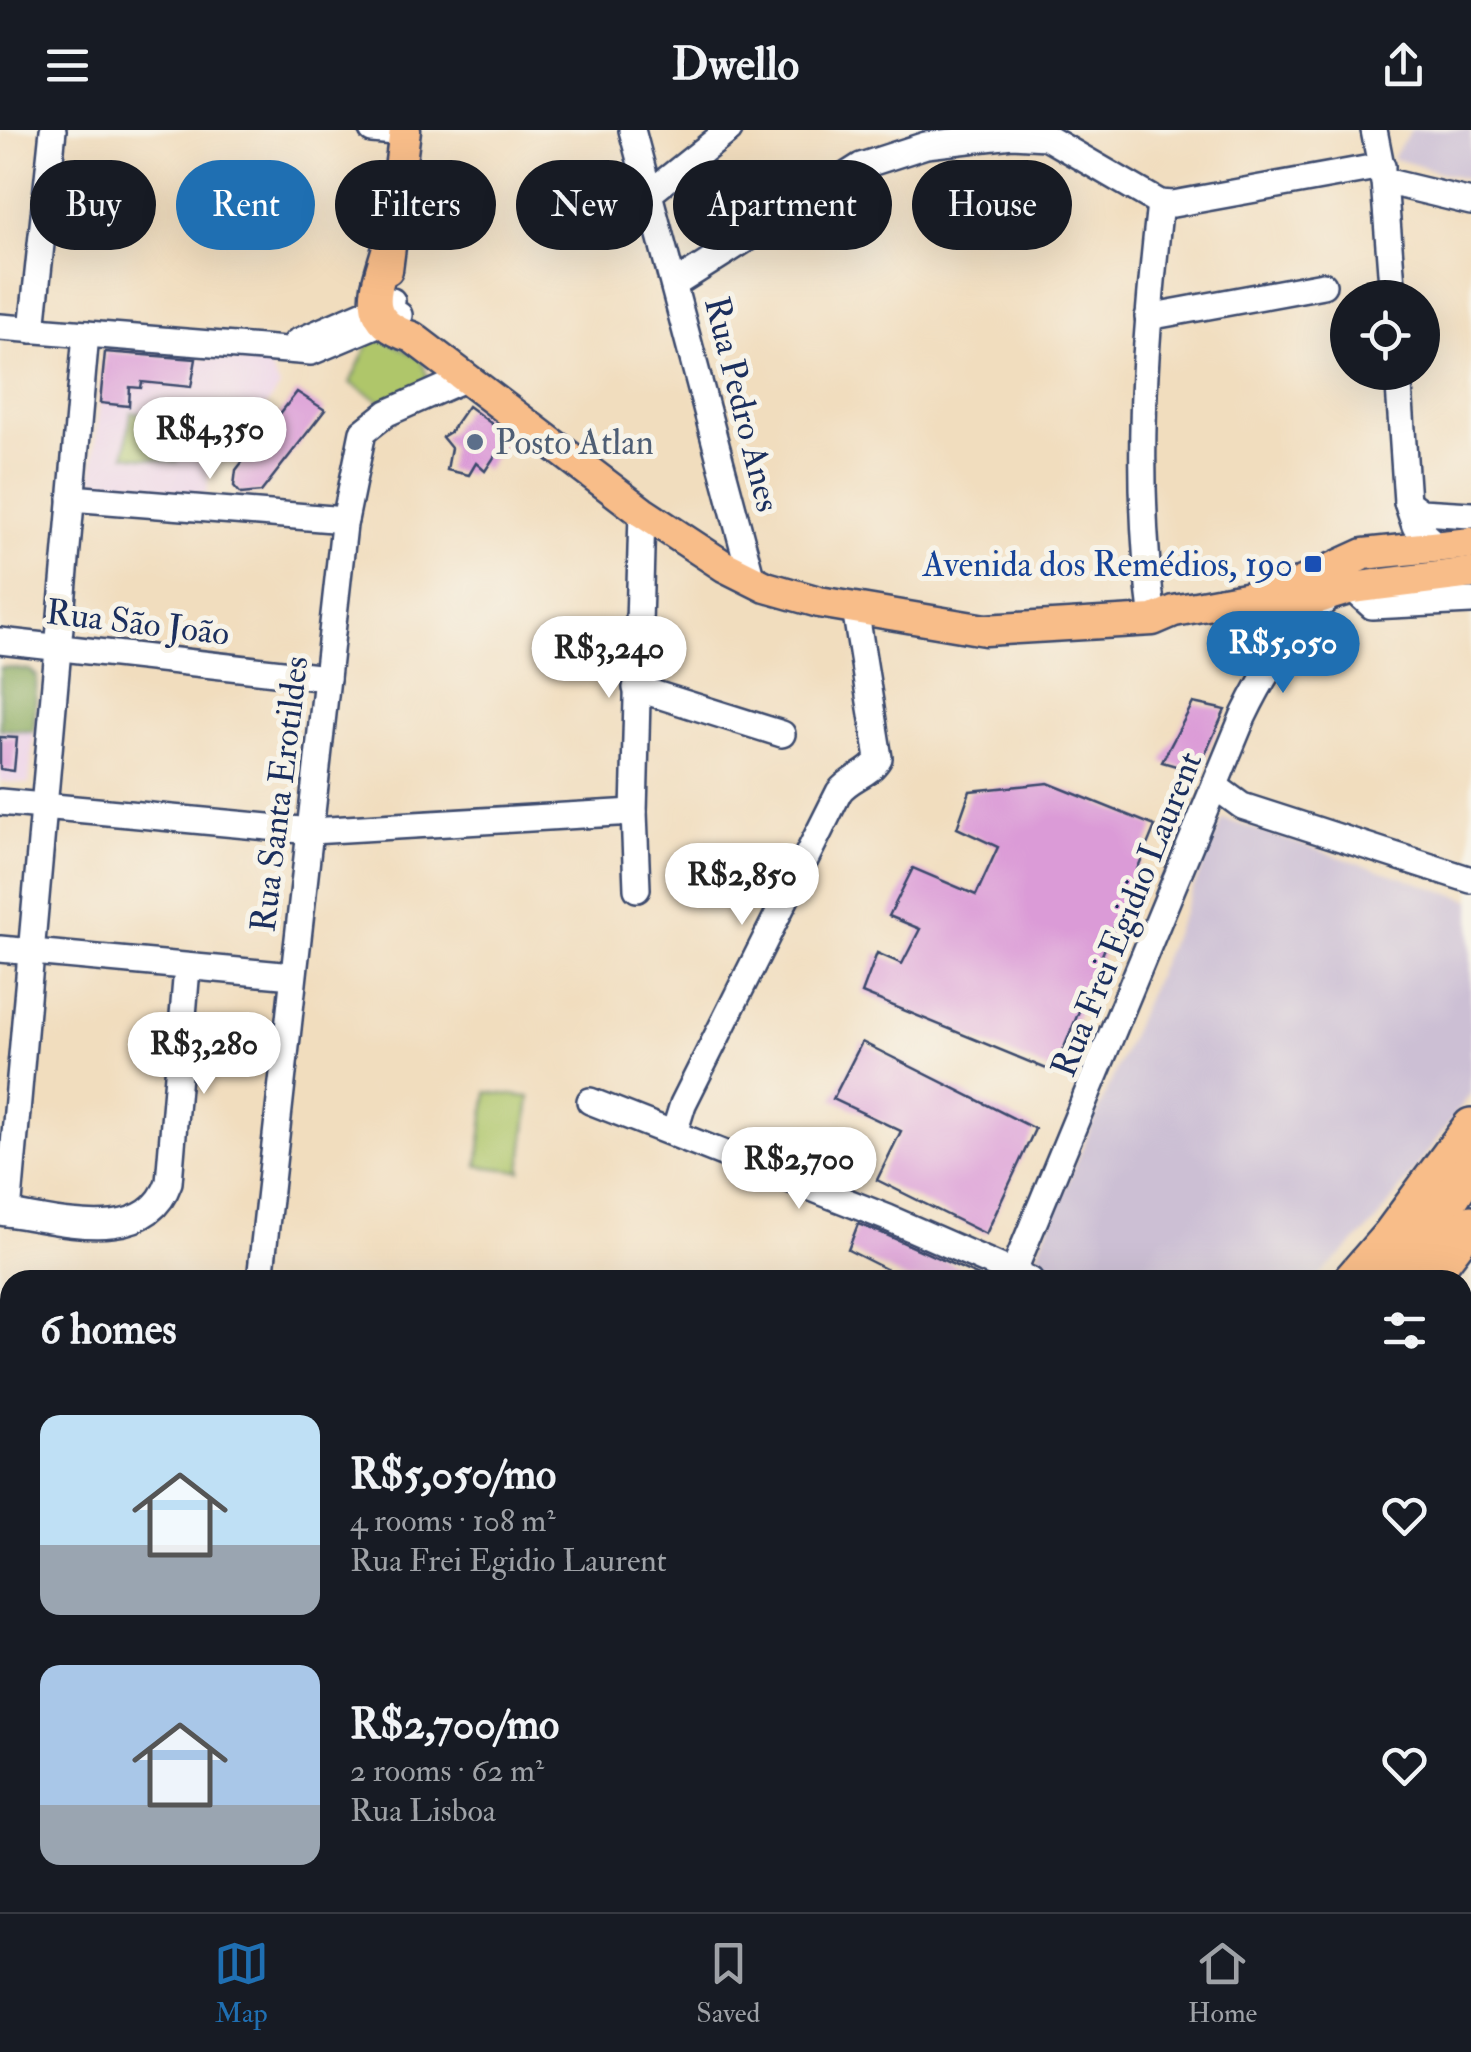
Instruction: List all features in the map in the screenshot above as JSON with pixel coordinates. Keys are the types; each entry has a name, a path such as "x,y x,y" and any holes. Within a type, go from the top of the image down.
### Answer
{"highway":[{"path":"1360,1270 1392,1234 1471,1126"},
{"path":"1398,1270 1422,1242 1471,1167"},
{"path":"1435,1270 1471,1222"}],"main road":[{"path":"392,131 393,206 387,251 392,317 464,379 642,512 752,580 819,602 985,630 1153,620 1284,591 1364,554 1471,543"},
{"path":"1153,620 1175,626 1286,610 1343,590 1471,573"}],"street":[{"path":"32,330 53,130"},
{"name":"Rua Pedro Anes","path":"632,130 641,160"},
{"path":"653,191 729,130"},
{"path":"1374,130 1383,174 1392,280"},
{"path":"676,284 861,166 926,145 1012,135 1046,137 1160,204 1189,204 1383,174 1471,202"},
{"name":"Rua Pedro Anes","path":"653,204 752,580"},
{"path":"1153,620 1142,538 1139,452 1160,204"},
{"path":"1148,317 1323,286"},
{"path":"0,327 290,349 305,336 392,317"},
{"path":"86,334 34,952 4,1212 111,1224 130,1222 158,1204 169,1182 187,968"},
{"name":"Rua Santa Erotildes","path":"261,1270 345,520 363,432 387,413 464,379"},
{"path":"1399,390 1408,502 1415,526 1435,544"},
{"path":"71,498 345,520"},
{"path":"1408,502 1421,512 1471,515"},
{"path":"637,889 634,812 642,512"},
{"path":"1343,590 1372,606 1471,601"},
{"name":"Rua Frei Egidio Laurent","path":"1021,1270 1262,677 1295,629 1343,590"},
{"path":"674,1132 683,1104 839,792 850,780 872,768 879,758 855,608"},
{"name":"Rua São João","path":"0,641 327,678"},
{"path":"636,688 782,734"},
{"path":"1216,787 1242,806 1471,880"},
{"path":"0,802 311,831 634,812"},
{"path":"0,948 294,976"},
{"path":"590,1101 674,1132 999,1270"}],"shaded area":[{"path":"1411,130 1471,130 1471,181 1392,158"},
{"path":"105,351 267,363 280,387 255,422 248,418 210,465 207,494 100,486 92,478"},
{"path":"0,729 34,732 29,784 0,781"},
{"path":"1223,819 1471,900 1471,1093 1376,1222 1326,1270 1048,1270 1033,1264"}],"green space":[{"path":"370,340 388,341 421,359 428,378 420,393 383,403 350,383"},
{"path":"131,412 183,419 177,462 125,455"},
{"path":"0,667 30,670 37,676 34,732 0,729"},
{"path":"487,1092 530,1097 521,1171 478,1166"}],"building":[{"path":"105,352 196,359 191,387 142,382 141,388 130,387 129,406 100,403"},
{"path":"297,392 325,410 261,492 241,494 234,486 236,470"},
{"name":"Posto Atlan","path":"468,406 508,436 485,471 476,463 469,475 447,470 451,448 442,437"},
{"path":"1193,703 1225,710 1197,772 1162,762"},
{"path":"0,737 17,738 14,771 0,769"},
{"path":"1048,783 1155,826 1054,1072 862,993 877,953 902,964 920,929 889,916 913,868 976,895 998,847 957,828 970,791"},
{"path":"862,1042 1035,1129 986,1234 877,1180 901,1131 833,1099"},
{"path":"858,1224 965,1270 888,1270 848,1250"}],"place":[{"name":"Posto Atlan","path":"475,442"},
{"name":"Avenida dos Remédios, 190","path":"1313,564"}]}
